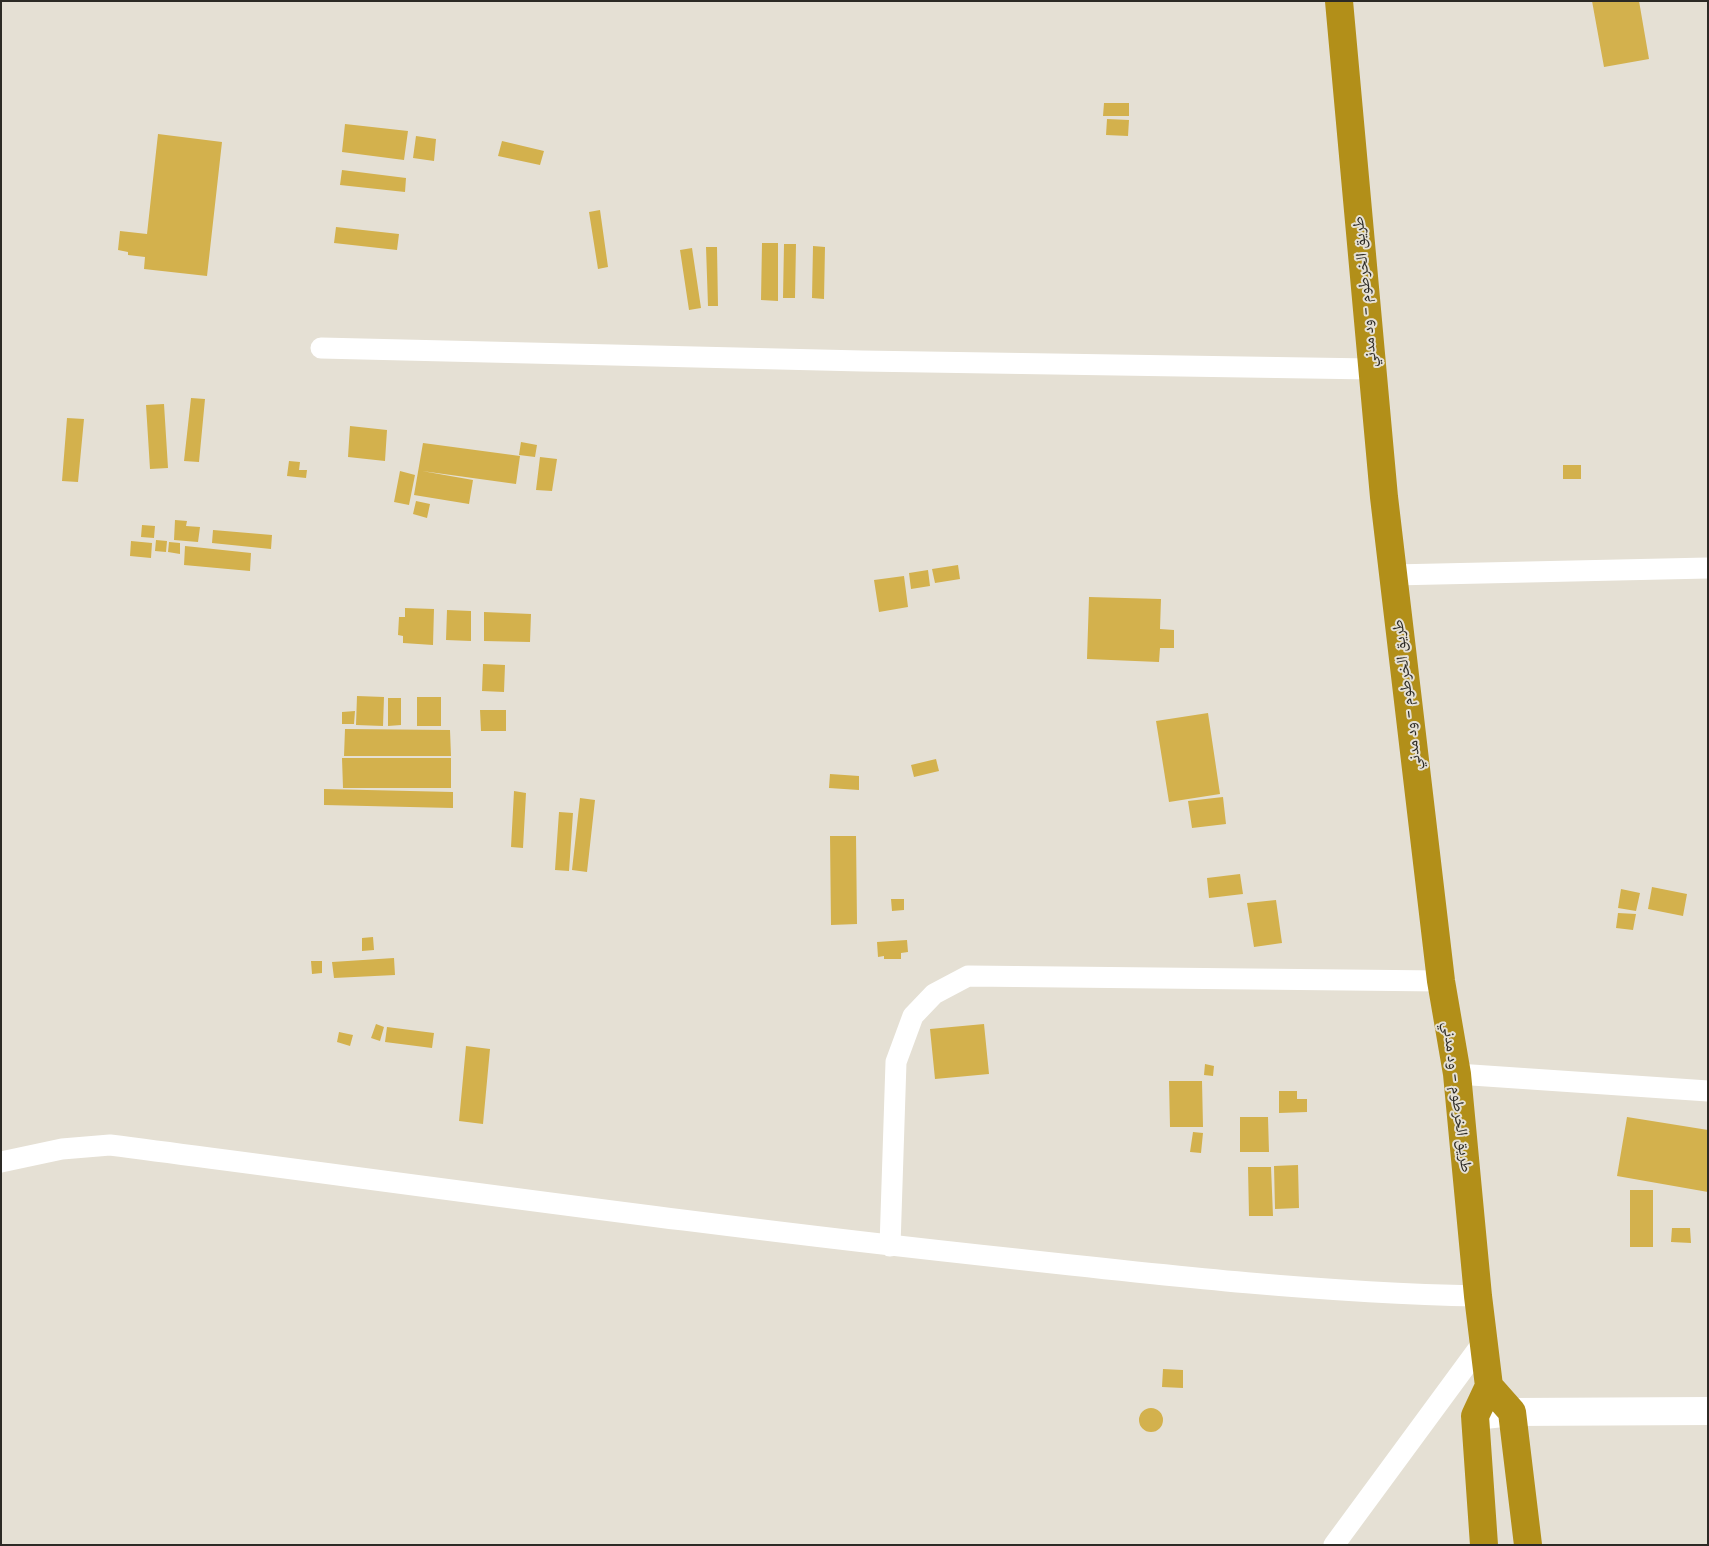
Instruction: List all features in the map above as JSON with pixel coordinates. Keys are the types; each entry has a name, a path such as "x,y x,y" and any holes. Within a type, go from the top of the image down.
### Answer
{"highway":[{"name":"طريق الخرطوم - ود مدني","path":"1339,1 1392,574 1441,981 1457,1074 1478,1296 1489,1386"},
{"path":"1484,1545 1475,1416 1489,1386 1512,1412 1528,1545"}],"street":[{"path":"1475,1416 1512,1412 1708,1411"}],"lane":[{"path":"321,348 862,361 1372,369"},
{"path":"1392,574 1708,568"},
{"path":"890,1246 896,1062 913,1016 934,994 968,976 1441,981"},
{"path":"1457,1074 1708,1091"},
{"path":"1,1162 62,1149 110,1146 890,1246 1205,1279 1399,1294 1478,1296"},
{"path":"1334,1545 1484,1341"}],"building":[{"path":"1592,1 1639,1 1649,59 1604,67"},
{"path":"1104,103 1129,103 1129,116 1103,116"},
{"path":"1107,119 1129,120 1128,136 1106,135"},
{"path":"345,124 408,131 404,160 342,152"},
{"path":"158,134 222,142 207,276 144,269 145,257 128,255 128,252 118,250 120,231 147,234"},
{"path":"416,136 436,139 434,161 413,158"},
{"path":"502,141 544,151 540,165 498,156"},
{"path":"342,170 406,178 405,192 340,185"},
{"path":"600,210 608,267 598,269 589,212"},
{"path":"336,227 399,234 397,250 334,243"},
{"path":"762,243 778,243 778,301 761,300"},
{"path":"784,244 796,244 795,298 783,298"},
{"path":"813,246 825,247 824,299 812,298"},
{"path":"706,247 717,247 718,306 708,306"},
{"path":"692,248 701,308 689,310 680,250"},
{"path":"191,398 205,399 199,462 184,461"},
{"path":"164,404 168,468 150,469 146,405"},
{"path":"67,418 84,419 78,482 62,481"},
{"path":"350,426 387,430 385,461 348,457"},
{"path":"521,442 537,445 535,457 519,455"},
{"path":"423,443 520,456 516,484 422,471 473,480 469,504 414,495"},
{"path":"540,457 557,459 552,491 536,490"},
{"path":"289,461 300,462 299,470 307,470 306,478 287,476"},
{"path":"1563,465 1581,465 1581,479 1563,479"},
{"path":"400,471 415,475 409,505 394,502"},
{"path":"416,501 430,504 427,518 413,514"},
{"path":"175,520 187,521 186,526 200,527 198,542 174,540"},
{"path":"142,525 155,526 154,538 141,537"},
{"path":"213,530 272,535 271,549 212,543"},
{"path":"156,540 167,541 166,552 155,551"},
{"path":"131,541 152,543 151,558 130,556"},
{"path":"169,542 180,543 180,554 168,552"},
{"path":"185,546 251,553 250,571 184,565"},
{"path":"958,565 960,579 935,583 932,569"},
{"path":"928,570 930,586 911,589 909,573"},
{"path":"904,576 908,607 879,612 874,580"},
{"path":"1089,597 1161,599 1160,629 1174,630 1174,648 1160,648 1159,662 1087,659"},
{"path":"405,608 434,609 433,645 403,643 403,636 398,635 399,617 405,617"},
{"path":"447,610 471,611 471,641 446,640"},
{"path":"484,612 531,614 530,642 484,641"},
{"path":"483,664 505,665 504,692 482,691"},
{"path":"357,696 384,697 383,726 356,725"},
{"path":"417,697 441,697 441,726 417,726"},
{"path":"388,698 401,698 401,725 388,726"},
{"path":"480,710 506,710 506,731 481,731"},
{"path":"355,711 354,724 342,724 342,712"},
{"path":"1208,713 1220,794 1169,802 1156,721"},
{"path":"345,729 450,730 451,756 344,756"},
{"path":"342,758 451,758 451,788 343,788"},
{"path":"936,759 939,771 914,777 911,765"},
{"path":"830,774 859,776 859,790 829,788"},
{"path":"324,789 453,792 453,808 324,805"},
{"path":"514,791 526,793 523,848 511,847"},
{"path":"1223,797 1226,824 1192,828 1188,801"},
{"path":"580,798 595,800 587,872 572,870"},
{"path":"559,812 573,813 569,871 555,870"},
{"path":"830,836 856,836 857,924 831,925"},
{"path":"1240,874 1243,894 1209,898 1207,878"},
{"path":"1652,887 1687,894 1683,916 1648,909"},
{"path":"1621,889 1640,893 1636,911 1618,908"},
{"path":"891,899 904,899 904,910 892,911"},
{"path":"1276,900 1282,943 1254,947 1247,903"},
{"path":"1618,913 1636,914 1633,930 1616,928"},
{"path":"373,937 374,950 362,951 362,938"},
{"path":"907,940 908,952 901,953 901,959 884,959 884,956 878,957 877,942"},
{"path":"394,958 395,975 334,978 332,962"},
{"path":"311,961 322,961 322,973 312,974"},
{"path":"376,1024 384,1027 380,1041 371,1038"},
{"path":"984,1024 989,1074 935,1079 930,1029"},
{"path":"387,1027 434,1033 432,1048 385,1042"},
{"path":"339,1032 353,1035 350,1046 337,1042"},
{"path":"466,1046 490,1049 483,1124 459,1121"},
{"path":"1205,1064 1214,1066 1213,1076 1204,1075"},
{"path":"1169,1081 1202,1081 1203,1127 1170,1127"},
{"path":"1279,1091 1297,1091 1297,1099 1307,1099 1307,1112 1279,1113"},
{"path":"1240,1117 1268,1117 1269,1152 1240,1152"},
{"path":"1627,1117 1708,1130 1708,1192 1617,1176"},
{"path":"1193,1132 1203,1133 1201,1153 1190,1152"},
{"path":"1298,1165 1299,1208 1275,1209 1274,1166"},
{"path":"1248,1167 1271,1167 1273,1216 1249,1216"},
{"path":"1630,1190 1653,1190 1653,1247 1630,1247"},
{"path":"1672,1228 1690,1228 1691,1243 1671,1242"},
{"path":"1163,1369 1183,1370 1183,1388 1162,1387"},
{"path":"1151,1408 1156,1409 1162,1415 1162,1425 1156,1431 1151,1432 1146,1431 1140,1425 1139,1420 1140,1415 1146,1409"}]}
